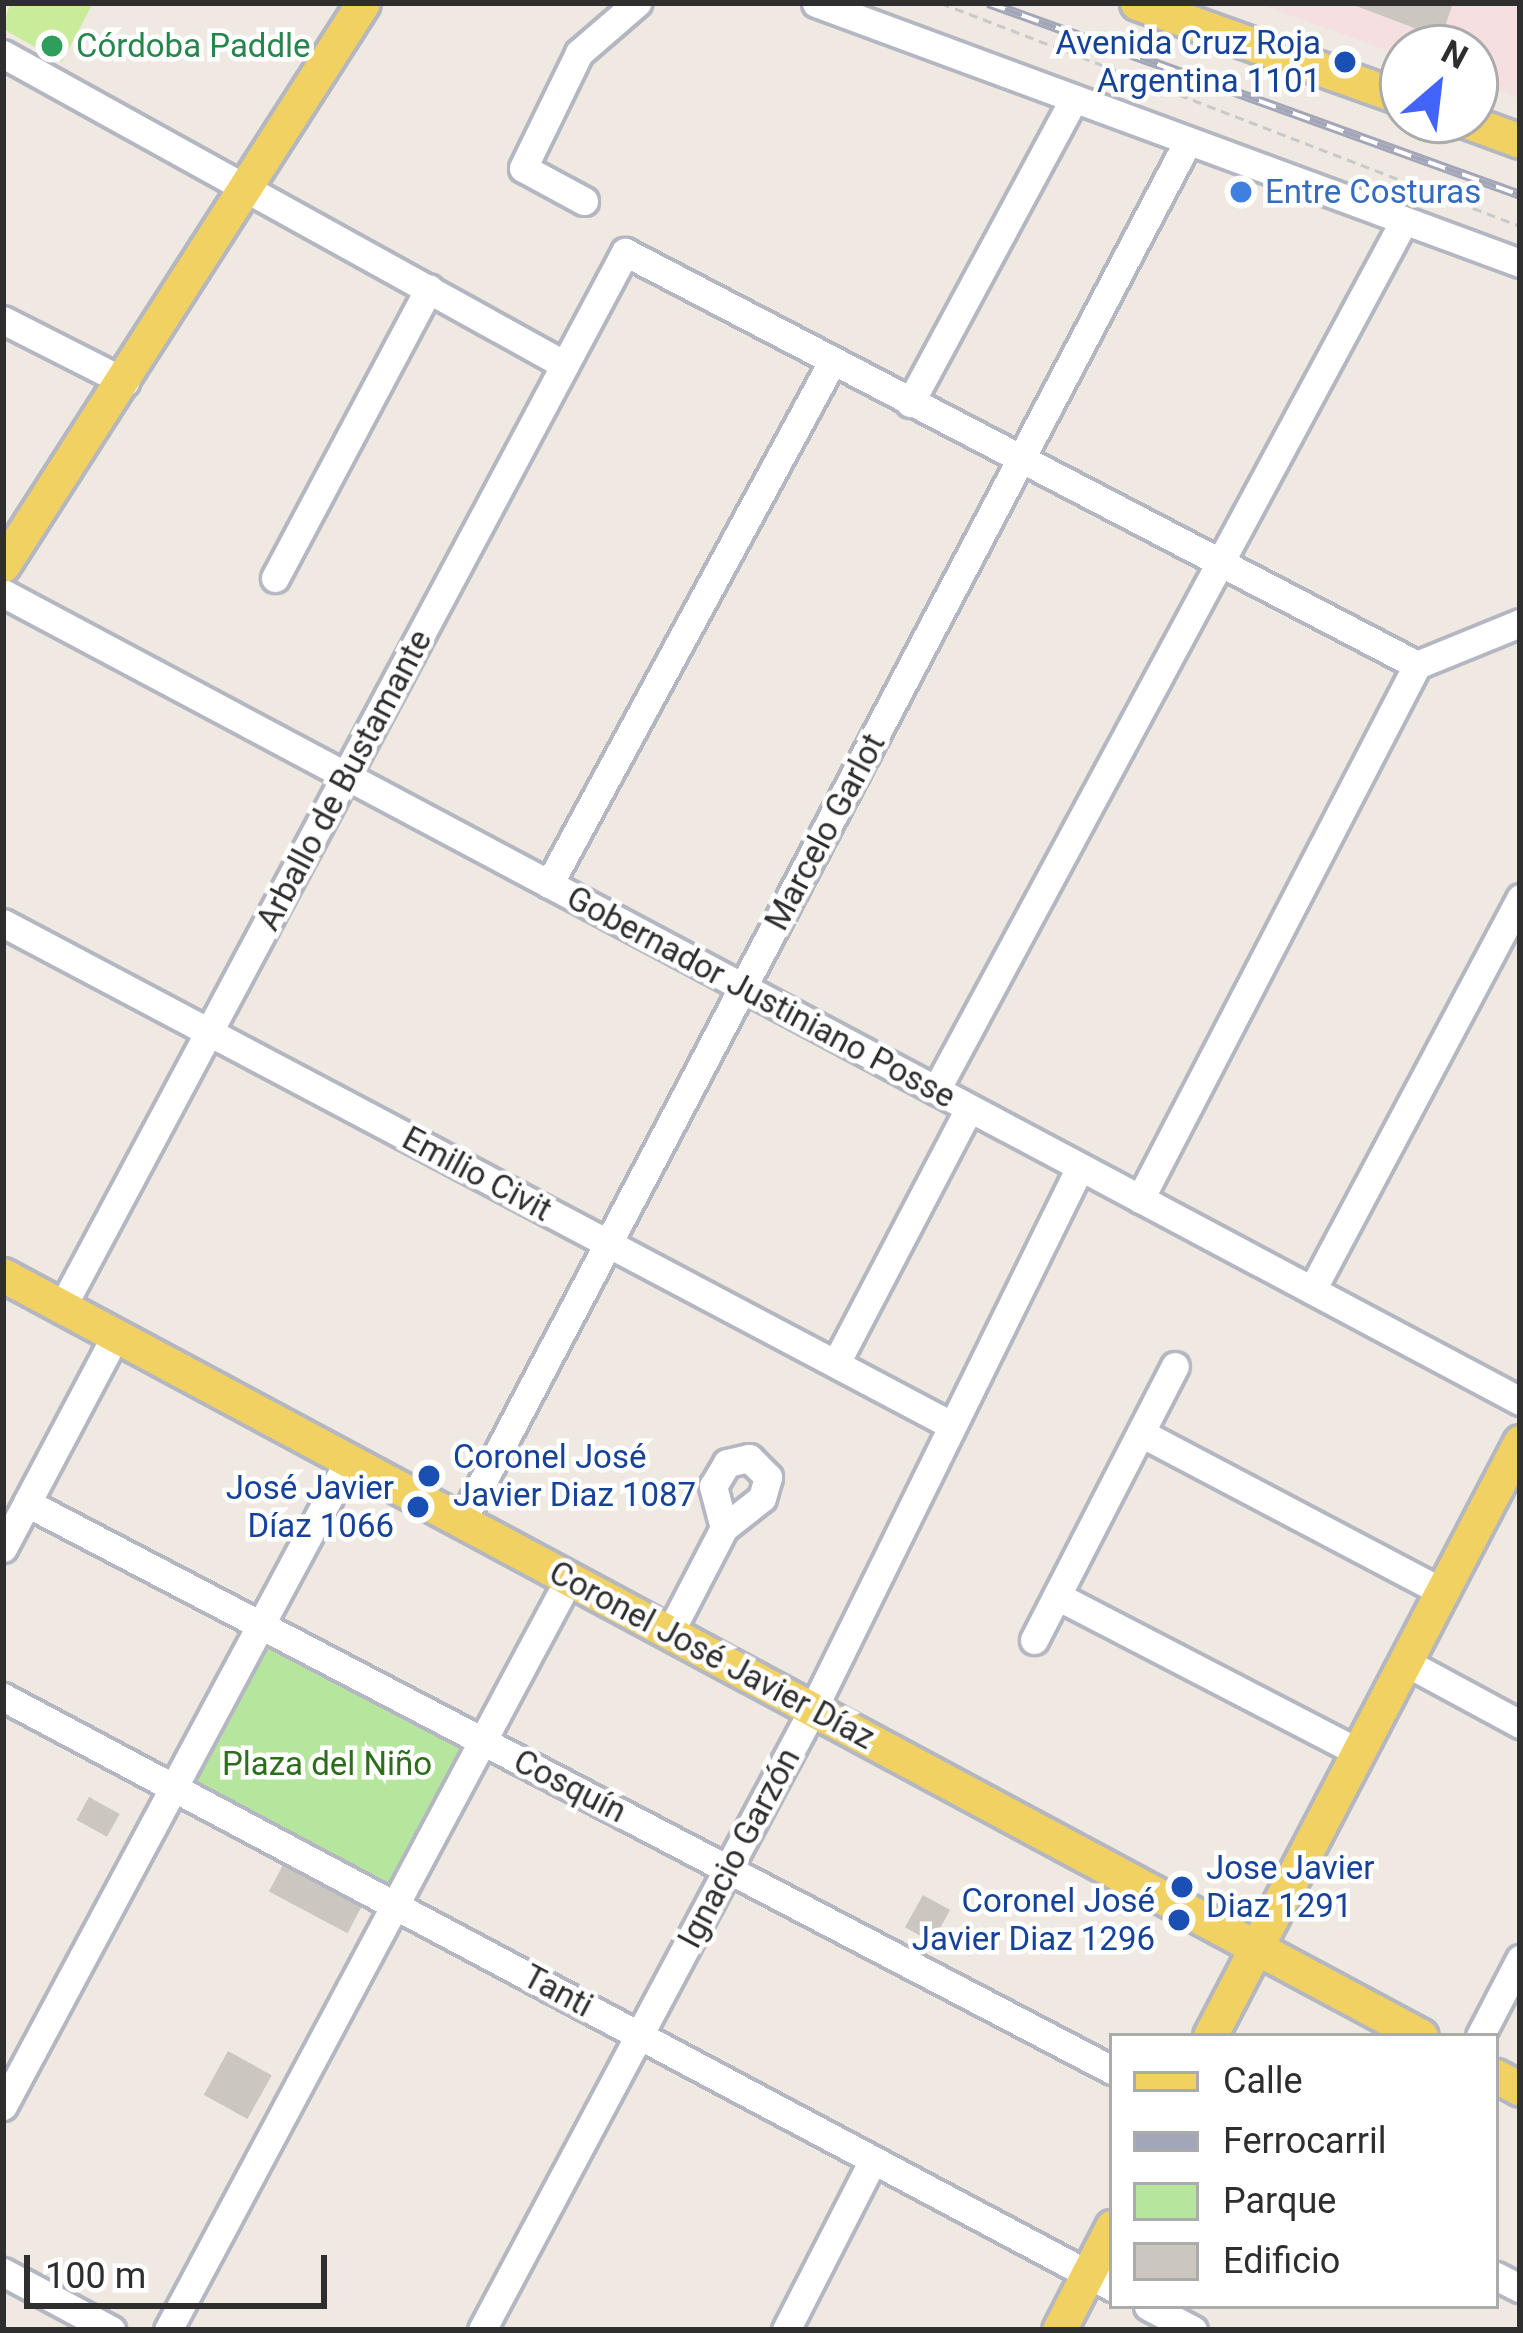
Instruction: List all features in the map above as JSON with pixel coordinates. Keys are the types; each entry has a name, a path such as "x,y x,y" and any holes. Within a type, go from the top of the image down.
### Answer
{"main road":[{"path":"3,565 125,382 363,3"},
{"path":"1138,3 1379,89"},
{"name":"Coronel José Javier Díaz","path":"3,1275 1415,2033"},
{"path":"1229,2033 1358,1752 1520,1442"},
{"path":"1212,2033 1264,1951 1420,1670 1520,1476"},
{"path":"1074,2330 1103,2275 1109,2243"},
{"path":"1059,2330 1103,2275"}],"street":[{"path":"584,201 523,168 579,53 637,3"},
{"path":"817,3 1520,263"},
{"path":"3,54 565,365"},
{"path":"910,404 1073,100"},
{"name":"Marcelo Garlot","path":"462,1521 1187,143"},
{"path":"936,1090 1212,566 1404,221"},
{"name":"Arballo de Bustamante","path":"62,1306 625,252 832,362"},
{"path":"274,578 429,288"},
{"path":"3,320 125,382"},
{"path":"549,884 832,362 1212,566 1417,665"},
{"name":"Gobernador Justiniano Posse","path":"3,593 1520,1401"},
{"path":"1140,1199 1417,665 1520,623"},
{"path":"1312,1290 1520,898"},
{"name":"Emilio Civit","path":"3,923 951,1425"},
{"path":"836,1363 969,1108"},
{"name":"Ignacio Garzón","path":"482,2330 813,1709 1080,1167"},
{"path":"3,1548 116,1335"},
{"path":"1034,1640 1175,1366"},
{"path":"1141,1433 1442,1592"},
{"path":"3,2106 349,1460"},
{"name":"Cosquín","path":"27,1503 1109,2068"},
{"path":"670,1633 724,1528"},
{"path":"168,2330 569,1579"},
{"path":"1057,1596 1358,1752"},
{"path":"1420,1670 1520,1724"},
{"name":"Tanti","path":"3,1696 874,2160 1103,2275"},
{"path":"1482,2033 1520,1959"},
{"path":"786,2330 874,2160"},
{"path":"3,2272 111,2330"},
{"path":"1154,2309 1193,2330"}],"path":[{"path":"941,3 1520,226"}],"shaded area":[{"path":"1256,3 1520,3 1520,98 1499,91 1499,24 1379,24 1379,47"}],"green space":[{"name":"Córdoba Paddle","path":"10,3 93,3 62,62 3,29"},
{"name":"Plaza del Niño","path":"261,1625 482,1742 395,1905 175,1787"}],"building":[{"path":"1348,3 1453,3 1446,24 1404,24"},
{"path":"89,1797 120,1814 107,1837 76,1820"},
{"path":"283,1865 362,1907 347,1933 269,1891"},
{"path":"923,1895 950,1910 932,1942 905,1927"},
{"path":"228,2051 272,2075 247,2119 204,2095"}],"railway":[{"path":"988,3 1520,195"}],"place":[{"name":"Córdoba Paddle","path":"52,46"},
{"name":"Avenida Cruz Roja Argentina 1101","path":"1345,62"},
{"name":"Entre Costuras","path":"1241,192"},
{"name":"Coronel José Javier Diaz 1087","path":"429,1476"},
{"name":"José Javier Díaz 1066","path":"418,1507"},
{"name":"Jose Javier Diaz 1291","path":"1182,1887"},
{"name":"Coronel José Javier Diaz 1296","path":"1179,1920"}]}
